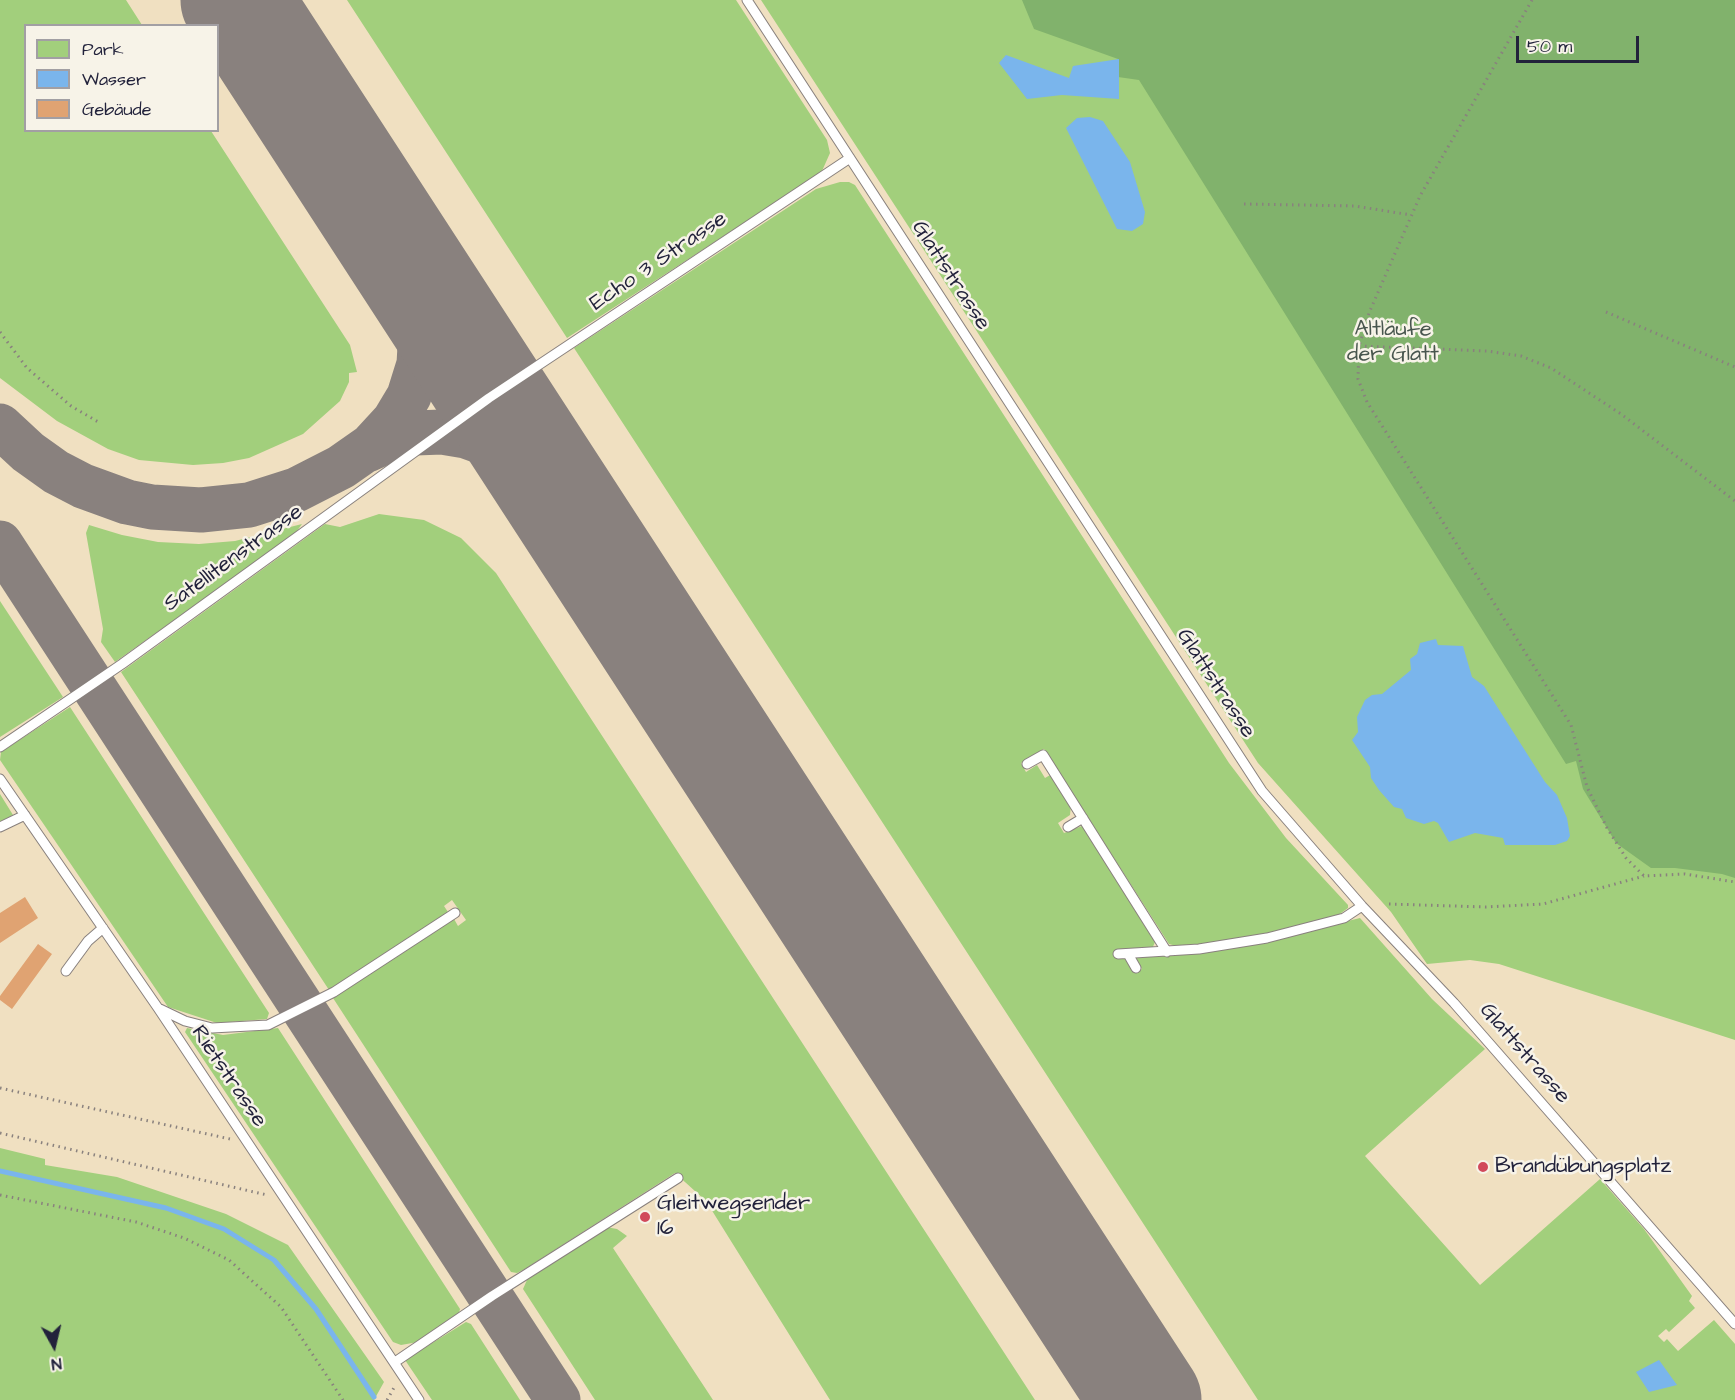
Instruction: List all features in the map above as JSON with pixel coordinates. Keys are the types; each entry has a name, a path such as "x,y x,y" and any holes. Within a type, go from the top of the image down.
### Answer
{"lane":[{"name":"Glattstrasse","path":"747,0 1262,791 1362,906 1454,1003 1735,1324"},
{"name":"Echo 3 Strasse","path":"489,398 850,158"},
{"name":"Satellitenstrasse","path":"0,747 122,664 489,398"},
{"path":"1027,764 1043,755 1167,952"},
{"name":"Rietstrasse","path":"0,779 158,1008 419,1400"},
{"path":"0,827 25,816"},
{"path":"1068,827 1083,818"},
{"path":"1136,968 1123,954 1167,952 1231,944 1305,929 1344,918 1362,906"},
{"path":"158,1008 185,1021 212,1028 268,1025 334,992 455,913"},
{"path":"66,971 88,941 103,928"},
{"path":"395,1362 492,1296 678,1178"}],"path":[{"path":"1532,0 1411,215 1370,313 1359,346 1358,379 1367,402 1571,724 1587,787 1602,819 1626,858 1644,876"},
{"path":"1244,204 1355,206 1411,215"},
{"path":"1606,312 1735,367"},
{"path":"0,332 27,368 71,406 100,423"},
{"path":"1359,346 1486,351 1521,356 1551,368 1621,414 1735,501"},
{"path":"1389,904 1485,908 1543,904 1644,876 1685,874 1735,882"},
{"path":"0,1088 248,1143"},
{"path":"0,1133 286,1199"},
{"path":"0,1195 136,1222 184,1238 229,1260 281,1307 343,1400"}],"green space":[{"path":"0,0 126,0 141,24 24,24 24,132 212,132 350,345 357,372 349,373 349,382 340,401 303,434 249,458 193,465 139,460 108,449 57,421 0,378"},
{"path":"347,0 736,0 827,140 830,153 822,171 813,178 567,338"},
{"name":"Altläufe der Glatt","path":"761,0 1735,0 1735,1040 1499,964 1470,960 1427,964 1391,912 1258,763"},
{"path":"1022,0 1735,0 1735,878 1722,874 1675,868 1651,868 1616,843 1583,789 1576,761 1566,764 1139,80 1118,77 1118,59 1034,29"},
{"path":"840,182 855,185 1229,763 1286,838 1348,905 1348,908 1337,916 1266,934 1180,947 1169,944 1044,749 1021,763 1026,772 1037,765 1045,778 1052,774 1071,805 1070,815 1058,823 1064,833 1082,826 1155,942 1152,949 1126,958 1136,972 1142,969 1134,957 1267,941 1360,918 1432,999 1485,1049 1365,1156 1480,1285 1600,1179 1644,1229 1692,1296 1689,1301 1695,1308 1669,1332 1666,1329 1658,1336 1664,1342 1667,1339 1678,1351 1714,1320 1735,1344 1735,1400 1258,1400 574,348 816,189"},
{"path":"379,514 424,520 461,538 496,573 1035,1400 830,1400 706,1201 675,1173 525,1269 517,1273 511,1272 333,998 454,919 458,926 466,920 452,900 444,906 448,912 329,990 121,672 325,524 340,527"},
{"path":"302,524 294,535 115,662 101,642 103,629 86,533 89,525 122,535 158,542 199,544 235,541"},
{"path":"0,601 63,697 0,737"},
{"path":"70,707 269,1013 267,1019 217,1023 168,1007 0,760 1,752"},
{"path":"0,794 13,815 0,823"},
{"path":"187,1028 223,1035 278,1028 460,1309 459,1313 418,1342 401,1345 393,1342 185,1032"},
{"path":"0,1148 45,1159 45,1165 117,1177 226,1214 288,1245 384,1382 374,1400 0,1400"},
{"path":"606,1227 617,1229 627,1236 613,1248 713,1400 595,1400 523,1289 527,1280"},
{"path":"466,1322 471,1324 520,1400 432,1400 405,1360"}],"water":[{"path":"1006,55 1069,78 1073,66 1119,59 1119,99 1062,95 1027,99 999,63"},
{"path":"1090,117 1103,121 1130,162 1145,212 1143,224 1132,231 1117,229 1066,128 1077,118"},
{"path":"1436,639 1438,645 1463,646 1472,677 1484,686 1545,782 1557,795 1567,818 1570,836 1567,841 1555,845 1505,845 1503,838 1475,833 1449,842 1438,823 1434,821 1424,824 1406,818 1402,809 1394,807 1371,778 1370,767 1352,740 1358,732 1357,717 1365,700 1372,695 1382,694 1411,670 1410,659 1417,654 1420,643"},
{"path":"1659,1360 1677,1385 1649,1392 1636,1372"}],"building":[{"path":"25,897 38,918 0,943 0,913"},
{"path":"38,944 52,954 12,1009 0,1000 0,996"}],"waterway":[{"path":"0,1171 166,1208 224,1229 274,1260 316,1309 374,1397"}],"taxiway":[{"path":"0,426 28,452 56,472 83,486 127,502 152,507 201,510 249,505 296,490 341,467 371,446 394,421 409,396 419,364 421,329 413,285 400,252"},
{"path":"367,450 391,439 415,433 442,432 466,436 491,445 516,459 561,500"},
{"path":"0,543 558,1400"}],"runway":[{"path":"236,0 1146,1400"}],"place":[{"name":"Brandübungsplatz","path":"1483,1167"},
{"name":"Gleitwegsender 16","path":"645,1217"}]}
